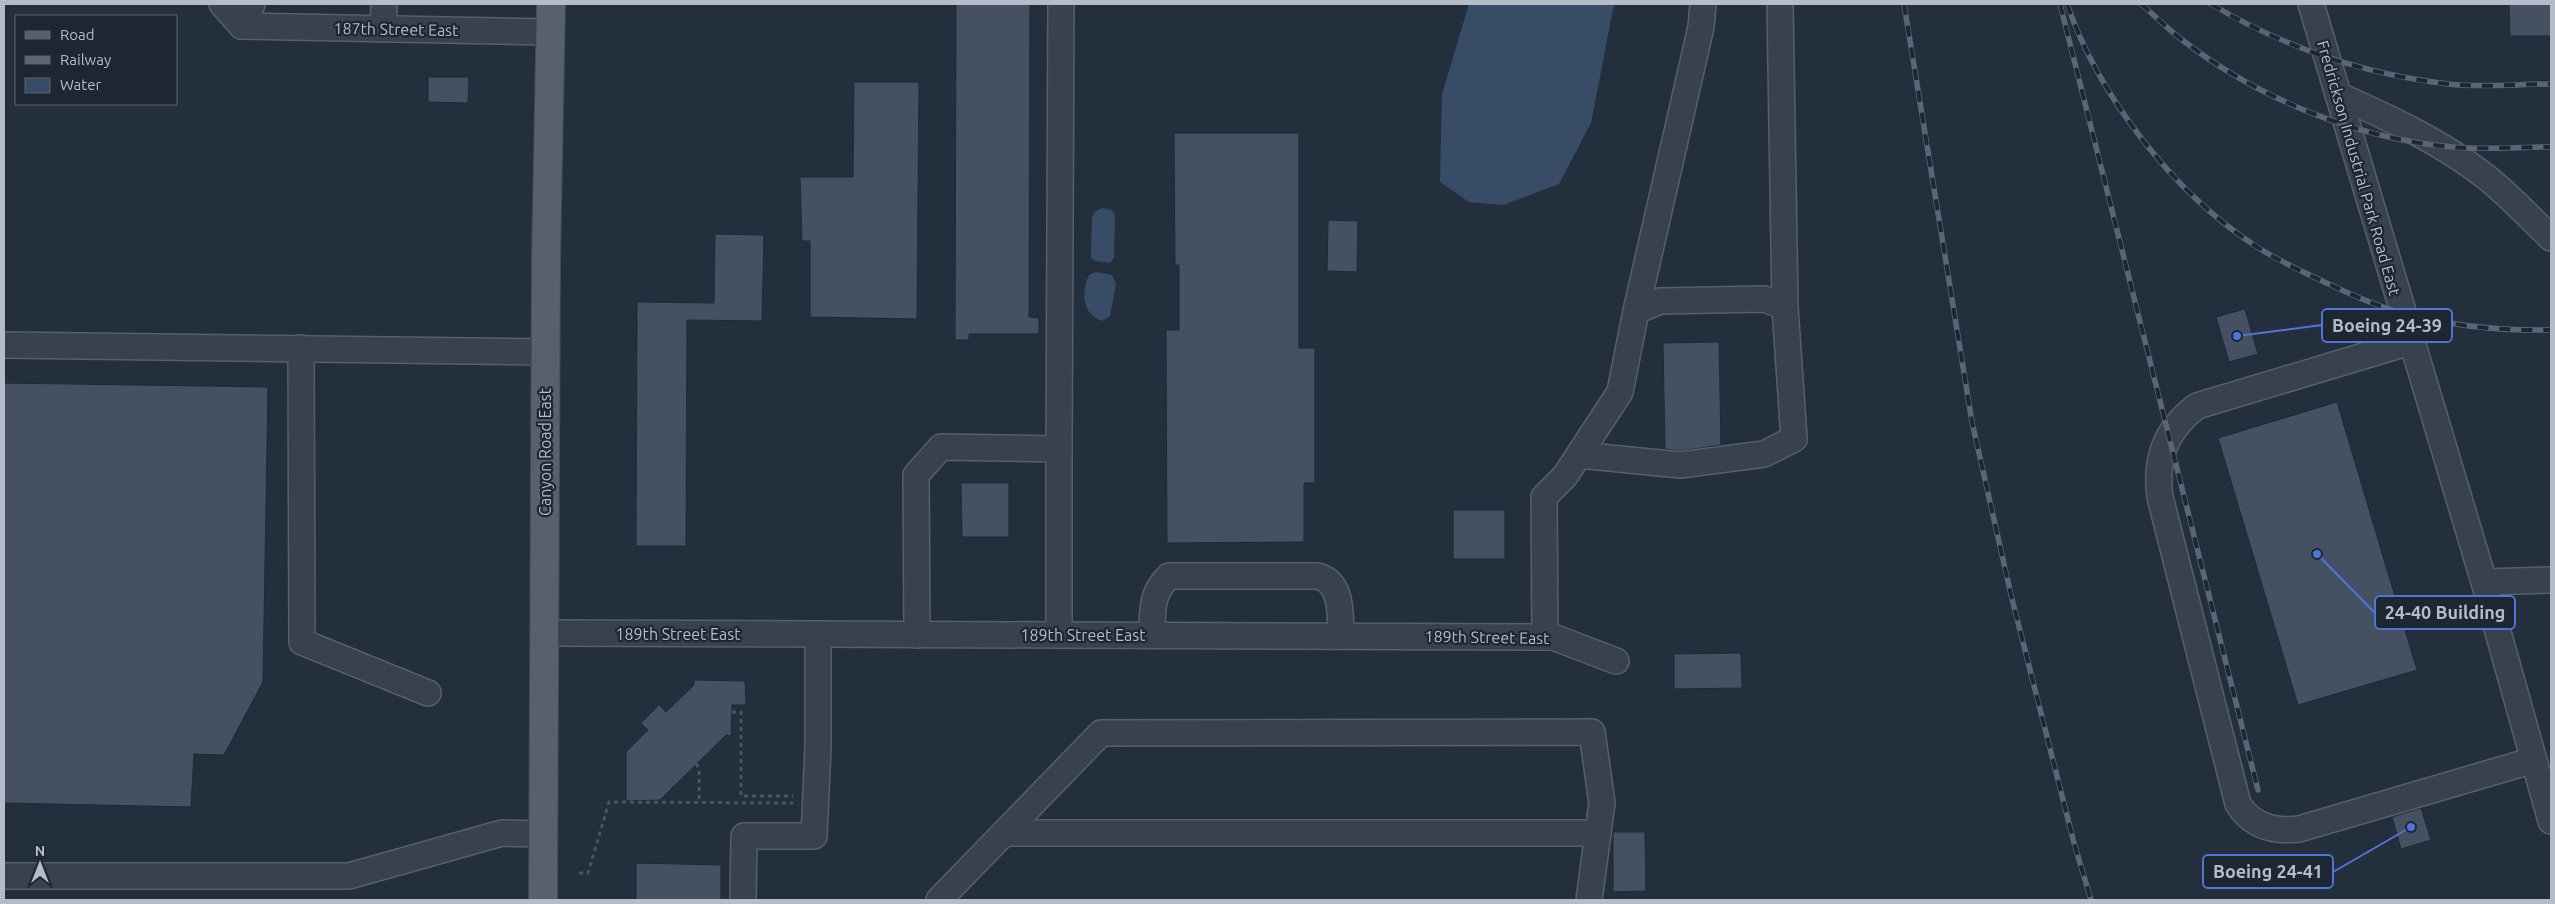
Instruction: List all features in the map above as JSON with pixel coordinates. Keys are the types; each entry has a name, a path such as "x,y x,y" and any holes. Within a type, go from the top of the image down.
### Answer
{"main road":[{"name":"Canyon Road East","path":"543,900 545,352 551,4"}],"street":[{"path":"222,4 247,15"},
{"path":"383,29 384,4"},
{"path":"1060,635 1061,4"},
{"path":"1545,636 1544,497 1565,476 1620,392 1636,311 1701,28 1703,4"},
{"path":"1579,455 1680,465 1764,454 1794,439 1785,307 1780,4"},
{"name":"Fredrickson Industrial Park Road East","path":"2311,4 2410,342 2484,582 2551,821"},
{"name":"187th Street East","path":"247,15 383,29 550,32"},
{"path":"2338,95 2376,112 2451,153 2487,178 2551,238"},
{"path":"1636,311 1660,301 1764,299 1785,307"},
{"path":"2410,342 2197,406 2183,417 2164,446 2158,466 2160,497 2238,804 2245,816 2256,824 2286,830 2299,829 2534,760"},
{"path":"4,344 545,352"},
{"path":"301,348 302,642 428,693"},
{"path":"917,635 916,474 941,448 1059,449"},
{"path":"1152,635 1154,600 1158,587 1169,576 1318,576 1324,578 1340,601 1341,636"},
{"path":"2484,582 2551,580"},
{"name":"189th Street East","path":"544,634 1553,636 1616,661"},
{"path":"743,900 744,836 814,836 818,747 818,634"},
{"path":"939,900 1101,733 1592,732 1602,803 1589,900"},
{"path":"4,876 349,876 502,833 543,834"},
{"path":"1005,833 1598,833"}],"path":[{"path":"732,712 741,712 741,796 793,796"},
{"path":"696,764 699,768 699,802"},
{"path":"745,796 745,803"},
{"path":"579,873 588,873 609,802 793,803"}],"water":[{"path":"1469,4 1614,4 1591,123 1559,184 1503,205 1469,202 1440,182 1442,94"},
{"path":"1102,208 1111,210 1115,215 1114,258 1110,263 1096,261 1091,258 1092,217 1095,212"},
{"path":"1096,272 1112,275 1116,284 1110,316 1102,321 1090,313 1084,295 1089,275"}],"building":[{"path":"956,4 1030,4 1029,317 1039,318 1039,334 969,334 969,340 955,340"},
{"path":"2509,4 2551,4 2551,36 2510,36"},
{"path":"428,77 469,77 468,103 428,102"},
{"path":"854,82 919,82 917,319 810,317 810,241 802,241 800,177 853,177"},
{"path":"1174,133 1299,133 1299,348 1315,348 1315,483 1304,483 1304,542 1167,543 1166,330 1179,330 1179,265 1175,265"},
{"path":"1328,220 1358,221 1357,272 1327,271"},
{"path":"715,234 764,235 762,321 687,320 686,546 636,546 637,302 714,303"},
{"path":"2245,309 2258,354 2229,362 2216,317"},
{"path":"1719,342 1721,445 1680,451 1665,449 1663,343"},
{"path":"4,383 268,387 263,682 224,755 194,754 191,807 4,803"},
{"path":"2337,402 2417,670 2298,705 2218,438"},
{"path":"961,483 1009,483 1009,537 962,537"},
{"path":"1453,510 1505,510 1505,559 1453,559"},
{"path":"1741,653 1742,688 1674,689 1674,654"},
{"path":"694,680 745,681 746,705 732,705 731,736 726,735 660,800 626,801 626,752 648,730 641,723 659,705 666,712 694,685"},
{"path":"2421,808 2431,840 2401,849 2392,817"},
{"path":"1613,832 1645,832 1646,891 1613,892"},
{"path":"636,863 721,865 721,900 636,900"}],"railway":[{"path":"1904,4 1972,422 2011,595 2074,843 2091,900"},
{"path":"2060,4 2258,790"},
{"path":"2067,4 2081,39 2098,73 2142,139 2195,198 2254,245 2282,262 2340,289 2402,313 2476,327 2513,330 2551,330"},
{"path":"2141,4 2181,39 2245,81 2316,115 2353,128 2391,138 2468,148 2551,147"},
{"path":"2211,4 2267,34 2325,57 2355,66 2448,84 2487,86 2551,84"}],"place":[{"name":"Boeing 24-39","path":"2237,336"},
{"name":"24-40 Building","path":"2317,554"},
{"name":"Boeing 24-41","path":"2411,827"}]}
